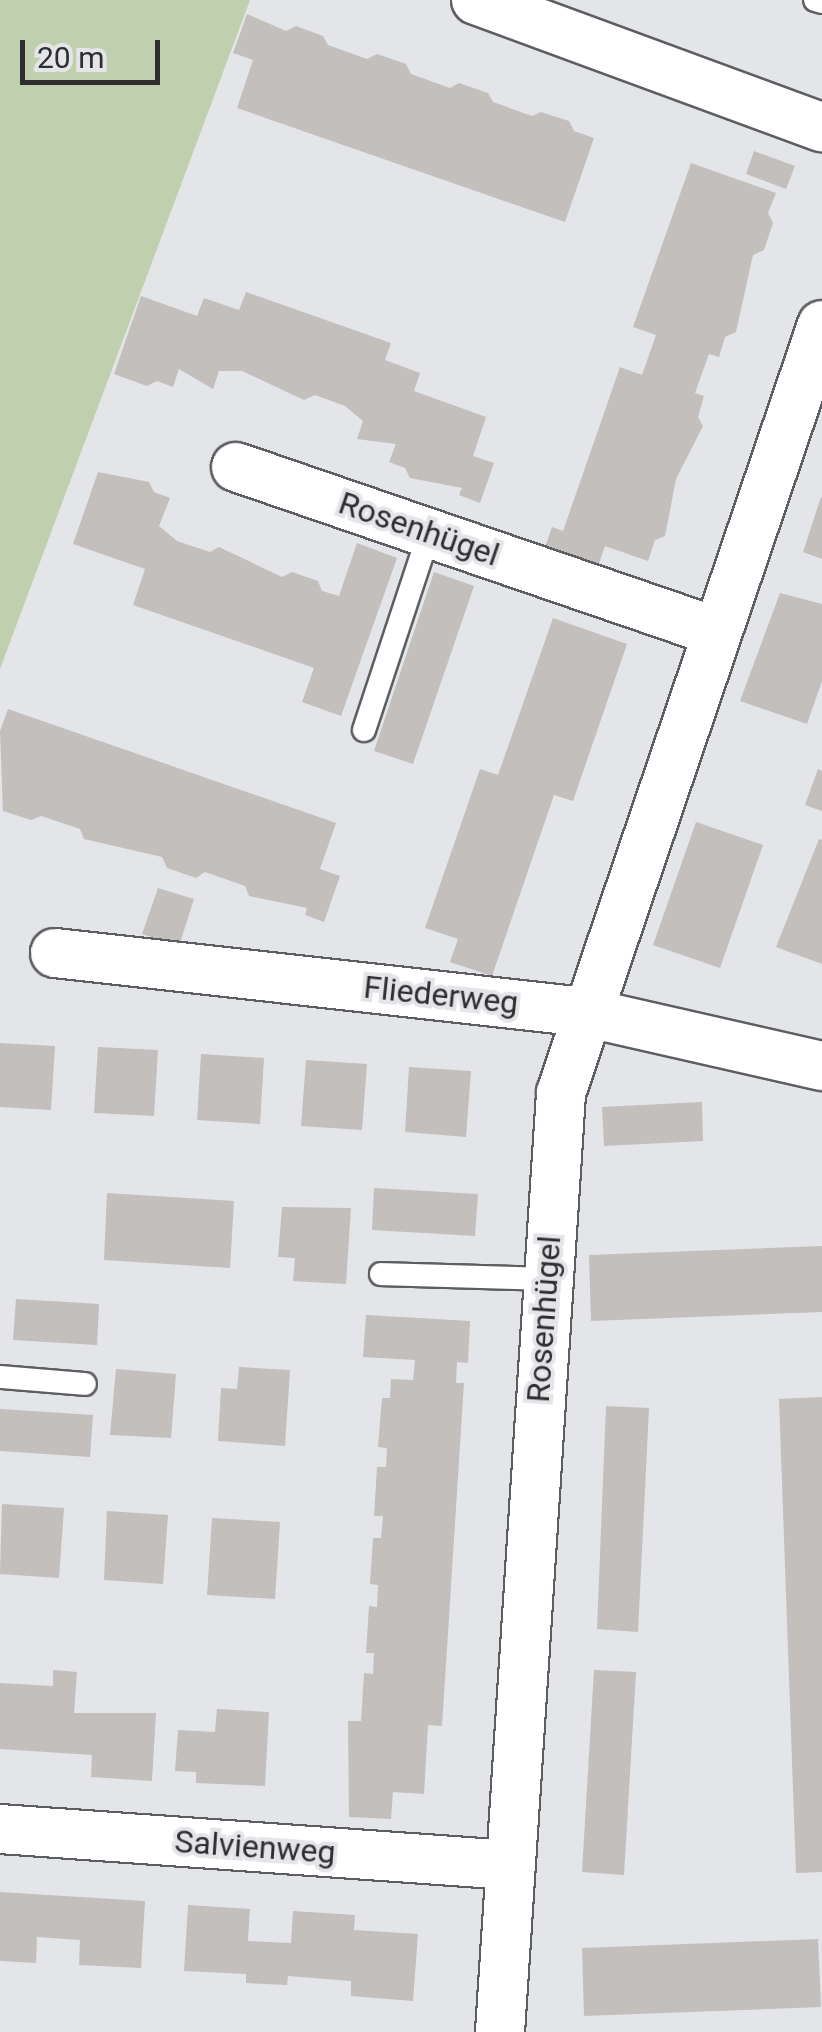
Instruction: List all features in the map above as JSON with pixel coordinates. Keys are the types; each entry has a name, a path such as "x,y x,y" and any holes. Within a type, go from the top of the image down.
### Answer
{"street":[{"path":"476,0 822,127"},
{"name":"Rosenhügel","path":"500,2032 560,1093 584,1012 822,324"},
{"name":"Rosenhügel","path":"236,466 714,631"},
{"name":"Fliederweg","path":"55,953 584,1012 822,1066"},
{"name":"Salvienweg","path":"0,1829 510,1866"}],"lane":[{"path":"364,730 428,532"},
{"path":"381,1274 547,1279"},
{"path":"0,1377 86,1384"}],"green space":[{"path":"0,0 250,0 0,669"}],"building":[{"path":"247,14 286,31 296,26 323,36 328,45 367,59 377,54 406,64 411,74 450,88 459,83 488,93 493,102 532,116 541,112 569,121 574,131 594,138 565,222 237,108 253,60 233,53"},
{"path":"754,151 795,166 786,189 746,174"},
{"path":"691,163 776,193 768,213 773,223 764,250 753,255 736,332 725,337 719,357 709,354 695,393 704,396 698,417 703,426 676,479 665,536 655,540 648,561 605,546 598,566 545,547 552,527 563,531 620,367 642,375 656,335 633,327"},
{"path":"246,292 391,343 385,360 420,373 414,391 486,417 473,456 494,463 480,503 459,495 462,488 410,478 405,468 389,462 396,444 357,439 363,421 345,406 315,395 304,400 242,371 219,371 213,389 179,369 173,387 157,381 147,386 114,374 141,296 197,316 204,298 239,310"},
{"path":"98,472 149,482 154,492 170,498 159,526 177,541 210,552 219,547 282,577 292,572 318,581 322,591 339,596 357,543 397,558 341,716 302,702 314,668 133,605 145,569 73,544"},
{"path":"822,498 822,559 803,552"},
{"path":"434,572 474,586 413,764 374,751"},
{"path":"780,593 822,604 822,681 807,724 740,701"},
{"path":"553,618 627,644 573,801 554,795 492,976 450,962 458,939 425,928 480,769 498,775"},
{"path":"8,709 336,823 320,869 340,876 324,922 305,915 307,908 249,896 245,886 205,872 196,878 167,868 162,857 84,839 80,829 41,816 31,820 3,811 0,731"},
{"path":"818,769 822,771 822,811 805,805"},
{"path":"696,822 763,845 720,968 653,945"},
{"path":"819,839 822,840 822,964 776,947"},
{"path":"158,888 194,899 179,946 142,934"},
{"path":"0,1043 55,1046 51,1110 0,1107"},
{"path":"98,1047 158,1050 154,1116 94,1113"},
{"path":"201,1054 264,1058 260,1124 197,1120"},
{"path":"306,1060 367,1064 362,1130 301,1126"},
{"path":"409,1067 471,1071 466,1137 405,1132"},
{"path":"702,1102 703,1141 604,1146 602,1107"},
{"path":"374,1188 478,1194 475,1236 372,1230"},
{"path":"107,1193 234,1201 230,1268 104,1260"},
{"path":"282,1207 351,1208 346,1284 293,1281 295,1258 278,1257"},
{"path":"822,1246 822,1312 591,1321 589,1255"},
{"path":"16,1299 99,1304 97,1345 13,1340"},
{"path":"366,1315 470,1321 468,1363 457,1362 456,1383 464,1383 442,1726 428,1725 424,1794 393,1792 391,1819 349,1817 348,1721 361,1721 364,1673 373,1674 374,1653 366,1653 369,1606 377,1607 378,1585 370,1584 373,1538 381,1538 383,1516 374,1516 377,1467 386,1467 387,1448 378,1447 382,1398 390,1398 391,1379 413,1380 415,1360 363,1357"},
{"path":"239,1367 290,1370 285,1446 218,1441 221,1388 237,1389"},
{"path":"116,1369 176,1374 171,1438 110,1435"},
{"path":"822,1397 822,1872 796,1873 779,1399"},
{"path":"606,1406 649,1408 638,1632 597,1629"},
{"path":"0,1409 93,1415 90,1457 0,1451"},
{"path":"2,1504 64,1508 59,1578 0,1574"},
{"path":"107,1511 168,1515 163,1584 104,1580"},
{"path":"212,1518 280,1522 275,1599 207,1595"},
{"path":"53,1670 77,1672 74,1713 156,1713 152,1781 91,1777 92,1755 0,1749 0,1683 53,1686"},
{"path":"594,1670 636,1672 624,1875 582,1872"},
{"path":"217,1709 269,1712 265,1786 196,1783 196,1772 175,1771 178,1730 215,1732"},
{"path":"0,1892 145,1901 141,1968 79,1965 80,1940 37,1937 36,1963 0,1961"},
{"path":"188,1905 250,1909 248,1941 291,1943 293,1911 355,1915 354,1930 418,1934 413,2001 351,1996 351,1981 288,1976 287,1985 246,1983 246,1974 184,1971"},
{"path":"818,1939 821,2007 584,2016 582,1948"}]}
